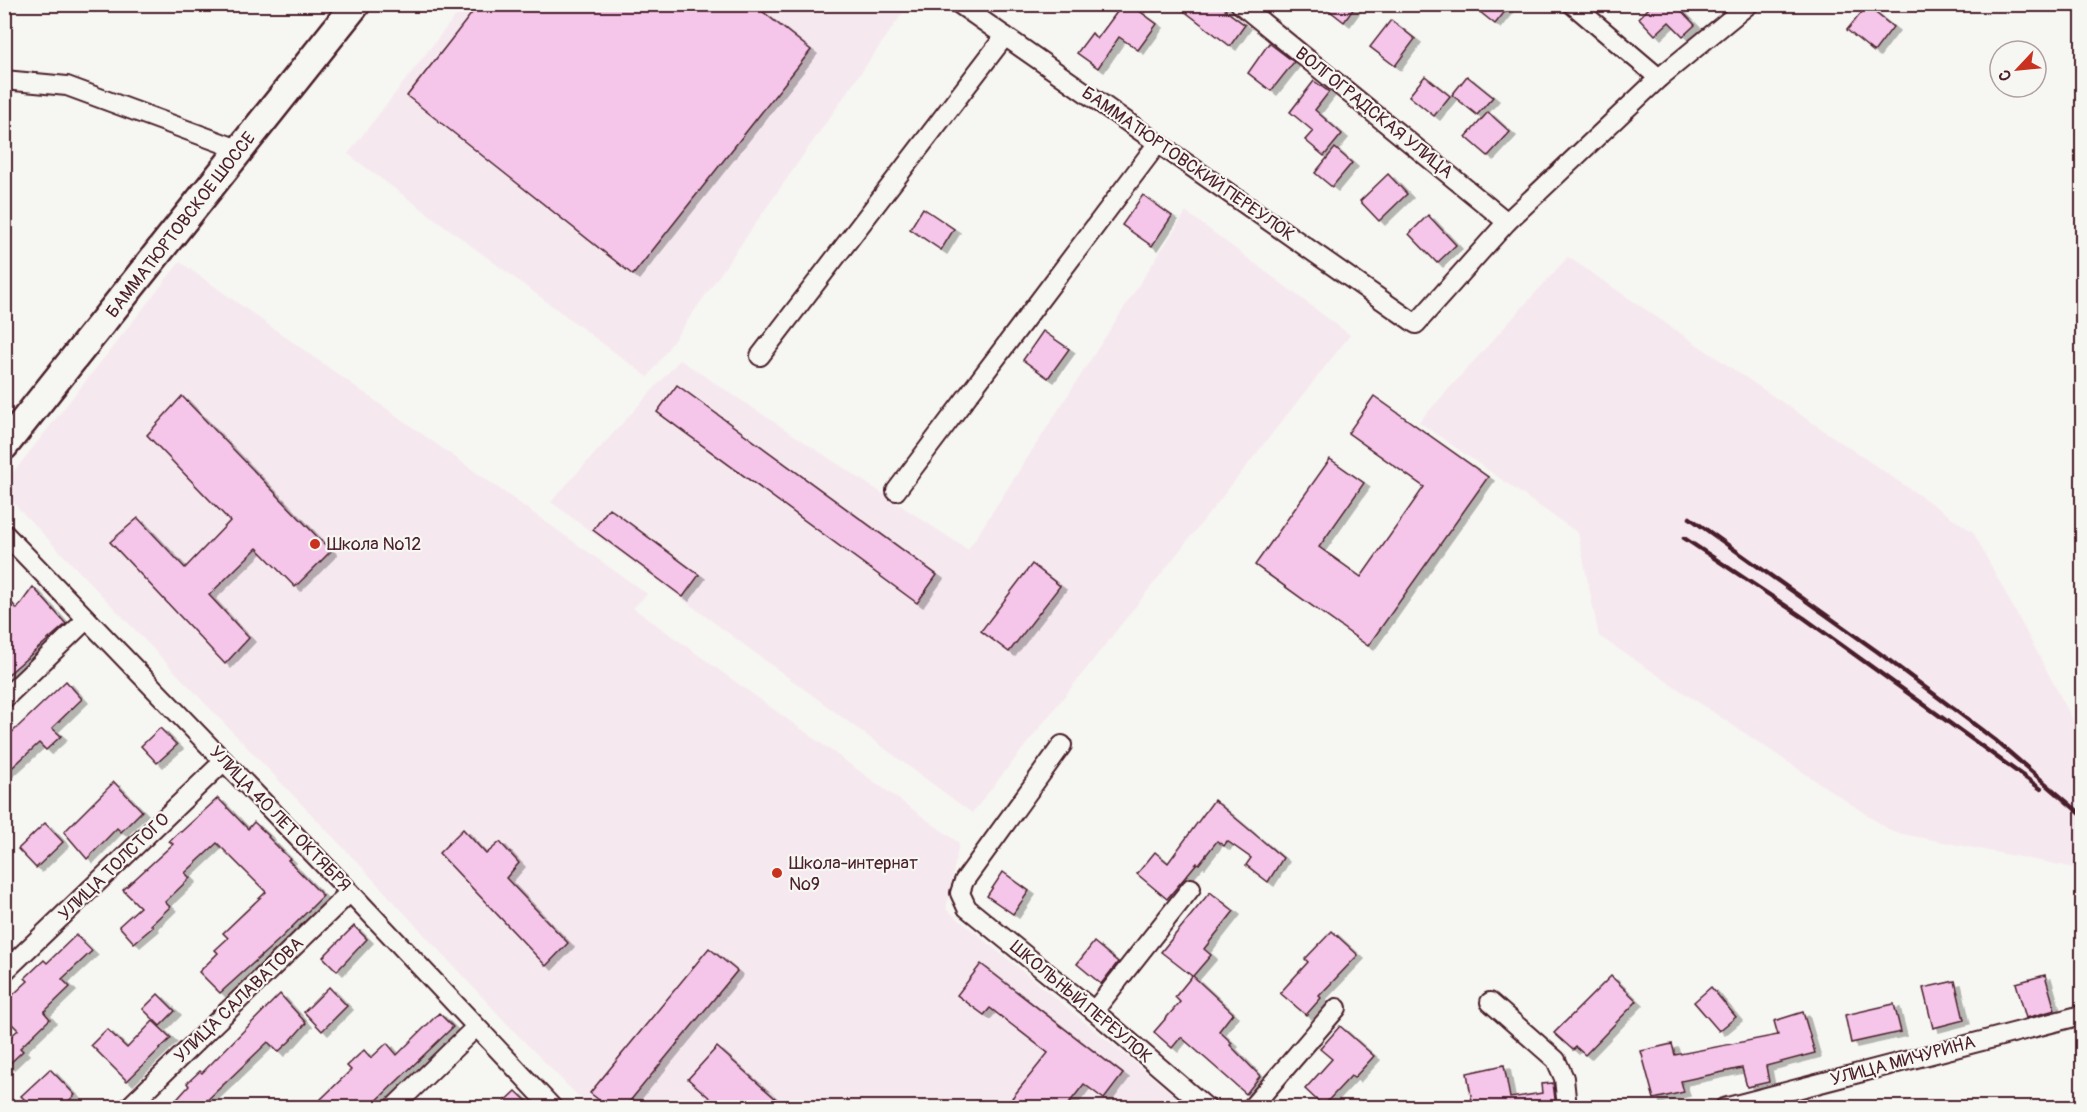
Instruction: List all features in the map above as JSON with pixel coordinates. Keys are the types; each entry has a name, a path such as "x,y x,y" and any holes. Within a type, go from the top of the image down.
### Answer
{"street":[{"name":"БАММАТЮРТОВСКОЕ ШОССЕ","path":"4,446 356,4"},
{"name":"БАММАТЮРТОВСКИЙ ПЕРЕУЛОК","path":"959,4 1416,324 1507,222"},
{"name":"ВОЛГОГРАДСКАЯ УЛИЦА","path":"1240,4 1507,222"},
{"path":"1572,4 1659,78"},
{"path":"1507,222 1659,78 1745,7"},
{"path":"760,356 1005,36"},
{"path":"4,80 67,86 241,150"},
{"path":"896,491 1158,143"},
{"name":"УЛИЦА 40 ЛЕТ ОКТЯБРЯ","path":"4,533 350,892 553,1107"},
{"path":"4,699 87,619"},
{"name":"ШКОЛЬНЫЙ ПЕРЕУЛОК","path":"1062,745 964,881 960,893 967,908 1207,1107"},
{"name":"УЛИЦА ТОЛСТОГО","path":"4,972 224,761"},
{"path":"1094,1011 1191,888"},
{"name":"УЛИЦА САЛАВАТОВА","path":"128,1107 350,892"},
{"path":"1490,1002 1556,1060 1564,1078 1567,1107"},
{"path":"1251,1107 1337,1008"},
{"name":"УЛИЦА МИЧУРИНА","path":"1724,1107 2082,1015"},
{"path":"393,1107 476,1027"}],"shaded area":[{"path":"895,4 904,11 648,377 348,154 464,5"},
{"path":"1186,212 1350,335 972,813 551,502 680,360 968,550"},
{"path":"1568,257 1973,532 2082,737 2081,869 1893,832 1599,636 1578,533 1419,422"},
{"path":"180,262 647,594 633,608 959,843 946,909 1189,1107 589,1107 512,1029 358,863 5,494 5,483"}],"building":[{"path":"479,4 753,4 811,50 633,275 407,96"},
{"path":"1108,4 1141,4 1138,10 1157,24 1138,50 1119,37 1098,68 1077,53 1092,33 1097,39 1117,12"},
{"path":"1175,4 1229,4 1225,10 1245,25 1230,46"},
{"path":"1321,4 1357,4 1344,22"},
{"path":"1470,4 1511,4 1495,24"},
{"path":"1653,4 1675,4 1695,25 1683,36 1669,22 1655,35 1639,18"},
{"path":"1867,6 1893,27 1874,52 1847,30"},
{"path":"1391,20 1415,39 1395,66 1370,47"},
{"path":"1269,43 1294,62 1271,91 1248,73"},
{"path":"1425,76 1450,96 1434,116 1409,96"},
{"path":"1467,76 1493,97 1477,115 1452,95"},
{"path":"1314,81 1329,92 1315,110 1342,134 1324,156 1305,140 1313,131 1290,112"},
{"path":"1488,112 1510,132 1488,156 1466,137"},
{"path":"1335,148 1352,163 1332,187 1315,173"},
{"path":"1388,174 1407,194 1379,221 1360,201"},
{"path":"1143,195 1172,216 1152,246 1122,225"},
{"path":"923,208 954,229 941,250 910,229"},
{"path":"1428,215 1456,245 1437,263 1409,234"},
{"path":"1043,331 1069,349 1048,378 1023,360"},
{"path":"677,385 937,575 917,603 657,412"},
{"path":"182,396 331,551 295,587 257,548 209,595 249,638 225,664 110,542 138,518 185,568 230,521 147,435"},
{"path":"1374,396 1488,477 1368,646 1255,565 1330,459 1364,483 1319,547 1361,577 1424,487 1348,433"},
{"path":"609,508 699,575 683,597 593,530"},
{"path":"1032,564 1060,586 1009,652 981,631"},
{"path":"33,587 66,624 4,678 4,612 13,604 17,609"},
{"path":"66,681 82,699 52,728 61,736 46,750 39,743 4,775 4,740"},
{"path":"160,728 177,745 157,763 141,746"},
{"path":"114,782 142,811 121,832 117,828 87,859 64,832"},
{"path":"218,798 248,829 254,822 269,836 290,859 288,860 323,896 280,939 220,993 199,972 218,953 215,950 228,938 223,933 266,892 217,843 185,873 190,878 165,902 170,907 151,925 153,927 134,943 119,926 140,907 123,890 173,844 169,841"},
{"path":"1214,800 1283,858 1268,882 1246,865 1251,858 1227,841 1224,846 1217,841 1167,899 1137,874 1155,852 1168,863"},
{"path":"45,823 63,842 36,868 18,849"},
{"path":"463,829 486,854 500,842 519,863 506,878 568,943 546,966 439,853"},
{"path":"1003,872 1029,891 1013,914 987,896"},
{"path":"1210,892 1234,911 1204,949 1211,955 1193,976 1233,1013 1219,1031 1260,1076 1246,1094 1181,1037 1172,1048 1154,1032 1180,1002 1175,997 1192,976 1161,952"},
{"path":"354,926 367,939 337,971 323,957"},
{"path":"1332,931 1358,955 1319,996 1321,998 1306,1015 1280,993 1308,962 1305,959"},
{"path":"76,935 92,951 62,979 70,987 44,1012 50,1019 20,1048 23,1051 4,1069 4,1031 10,1037 18,1030 4,1016 4,1003 28,981 25,978 44,960 47,963"},
{"path":"1094,942 1118,962 1101,984 1077,964"},
{"path":"709,948 737,971 625,1107 608,1107 590,1093"},
{"path":"981,964 1123,1074 1104,1099 1084,1084 1066,1107 1023,1107 1012,1098 1048,1053 990,1008 984,1015 957,995"},
{"path":"2045,975 2055,1010 2026,1018 2016,983"},
{"path":"1611,976 1637,1001 1585,1055 1576,1047 1573,1050 1554,1033"},
{"path":"1955,981 1964,1020 1933,1028 1923,988"},
{"path":"329,987 347,1006 322,1031 304,1012"},
{"path":"1711,987 1736,1017 1719,1031 1694,1002"},
{"path":"158,994 175,1011 160,1026 143,1009"},
{"path":"280,994 306,1023 290,1041 278,1052 268,1042 200,1107 170,1107 189,1086 187,1083 200,1071 202,1073"},
{"path":"1894,1004 1901,1032 1851,1043 1845,1015"},
{"path":"1803,1012 1815,1053 1766,1066 1769,1082 1747,1087 1742,1068 1681,1081 1684,1092 1654,1099 1641,1051 1672,1044 1675,1055 1778,1035 1774,1021"},
{"path":"439,1013 453,1027 370,1107 328,1107 320,1100 351,1070 347,1066 364,1050 371,1058 387,1043 397,1055"},
{"path":"153,1021 171,1038 127,1081 91,1045 107,1029 127,1048"},
{"path":"1340,1026 1374,1056 1354,1078 1351,1076 1323,1106 1305,1089 1332,1059 1320,1049"},
{"path":"717,1047 785,1107 720,1107 688,1079"},
{"path":"1504,1065 1510,1098 1542,1093 1541,1084 1553,1083 1556,1107 1473,1107 1467,1073"},
{"path":"50,1069 75,1095 62,1107 32,1107 21,1096"},
{"path":"516,1091 533,1107 499,1107"}],"railway":[{"path":"1690,518 1878,652 1995,740 2082,815"},
{"path":"1684,538 1804,618 2041,789"}],"place":[{"name":"Школа №12","path":"315,544"},
{"name":"Школа-интернат №9","path":"777,873"}]}
